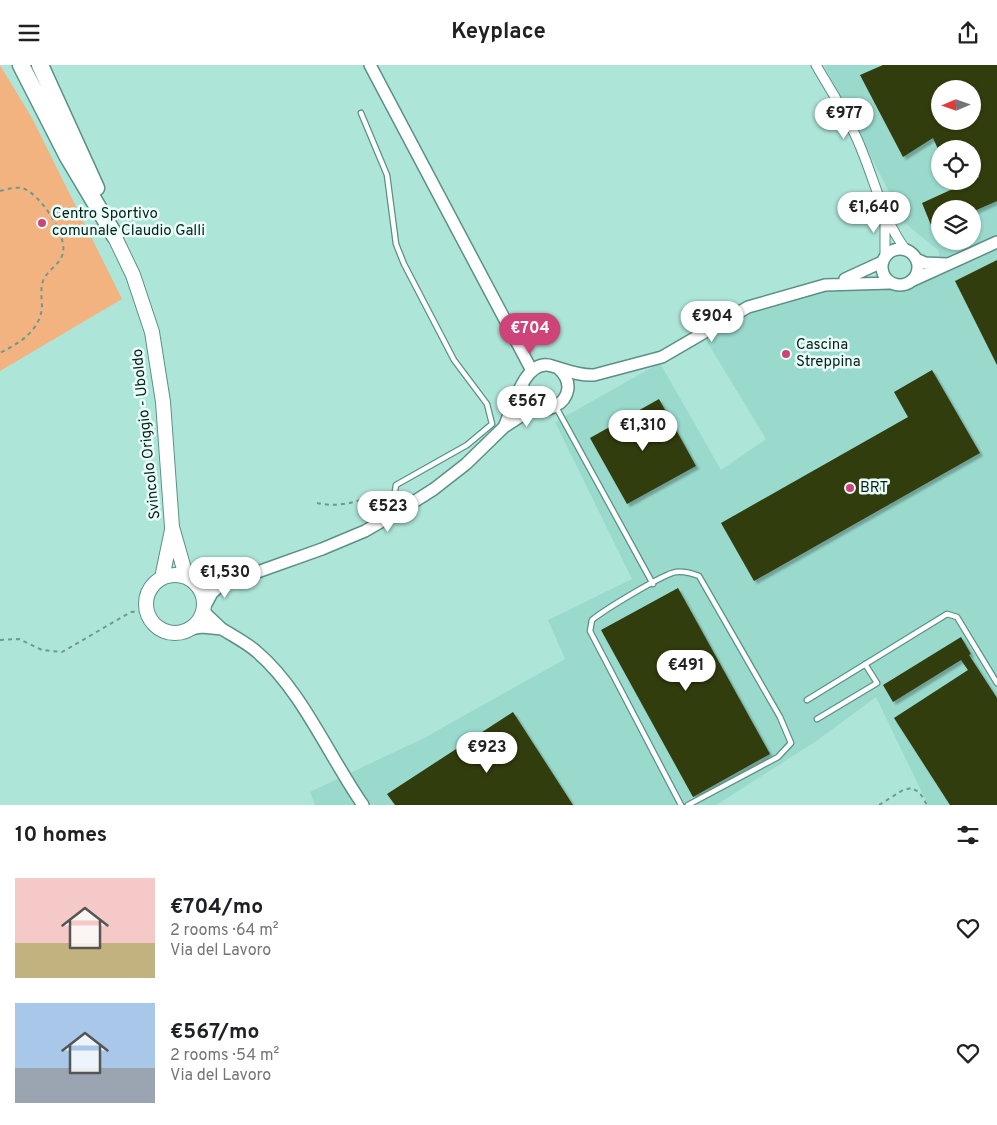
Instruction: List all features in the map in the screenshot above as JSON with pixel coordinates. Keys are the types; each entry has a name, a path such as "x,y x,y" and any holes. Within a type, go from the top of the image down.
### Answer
{"highway":[{"path":"21,65 68,157 115,236"},
{"path":"40,65 82,154 115,236"}],"main road":[{"name":"Svincolo Origgio - Uboldo","path":"29,65 115,236 145,305 158,358 172,527 189,578"},
{"name":"Svincolo Origgio - Uboldo","path":"162,578 172,527"},
{"path":"171,575 189,578 203,595 204,610 199,621 189,629 178,633 166,631 152,621 147,611 148,594 152,586 162,578 171,575"}],"street":[{"path":"370,65 531,369"},
{"path":"816,65 859,143 884,211 897,238 916,259 925,263 951,263"},
{"path":"884,211 883,274 890,283"},
{"path":"834,283 890,283 901,285 997,242"},
{"path":"523,386 528,402 535,407 548,409 556,407 562,402 568,388 586,375 662,357 748,307 834,283 864,272 895,249 906,250"},
{"path":"911,281 918,269 916,259"},
{"path":"363,805 297,700 275,670 257,651 210,621 204,610 216,590 236,579 322,549 365,531 398,512 460,469 499,427 531,369 547,364 559,369 586,375"},
{"path":"559,369 566,380 568,388"},
{"path":"499,427 535,407"},
{"path":"189,578 207,582 236,579"},
{"path":"189,629 202,627 222,629"}],"lane":[{"path":"361,113 387,175 396,244 404,264 454,360 487,404 499,427 396,485 394,497 398,512"},
{"path":"556,407 652,584"},
{"path":"681,805 590,631 592,620 604,610 674,572 688,572 699,576 780,717 791,743 778,757 688,805"},
{"path":"807,700 947,614 953,614 961,623 997,683"},
{"path":"817,719 877,683 865,664"}],"path":[{"path":"0,191 20,187 32,193 57,225 62,235 63,247 60,260 43,281 42,309 36,326 26,337 0,353"},
{"path":"318,503 348,503 380,492 388,493 394,497"},
{"path":"0,640 19,639 42,649 62,652 131,611 147,611"},
{"path":"879,805 912,788 920,793 927,805"}],"shaded area":[{"name":"Centro Sportivo comunale Claudio Galli","path":"0,65 32,118 122,299 0,371"},
{"path":"824,65 997,65 997,805 928,805 876,697 815,742 716,805 315,805 310,792 424,738 565,659 548,620 632,579 555,422 660,363 721,470 766,439 706,340 750,310 836,288 901,288 938,274 938,250 981,250 981,200 931,200 931,244 905,223"}],"building":[{"path":"883,65 997,65 997,201 981,208 981,200 931,200 931,225 922,203 950,190 981,190 981,140 934,140 933,138 903,157 860,75"},
{"path":"997,260 997,365 955,281"},
{"name":"BRT","path":"932,370 980,453 754,581 721,523 908,417 894,392"},
{"path":"659,399 696,466 627,504 590,438"},
{"path":"678,588 770,754 693,797 601,630"},
{"path":"961,637 971,654 969,655 997,698 997,805 950,805 894,718 968,670 961,660 893,702 883,685"},
{"path":"513,712 573,805 395,805 387,794"}],"place":[{"name":"Centro Sportivo comunale Claudio Galli","path":"42,223"},
{"name":"Cascina Streppina","path":"786,354"},
{"name":"BRT","path":"850,488"}]}
